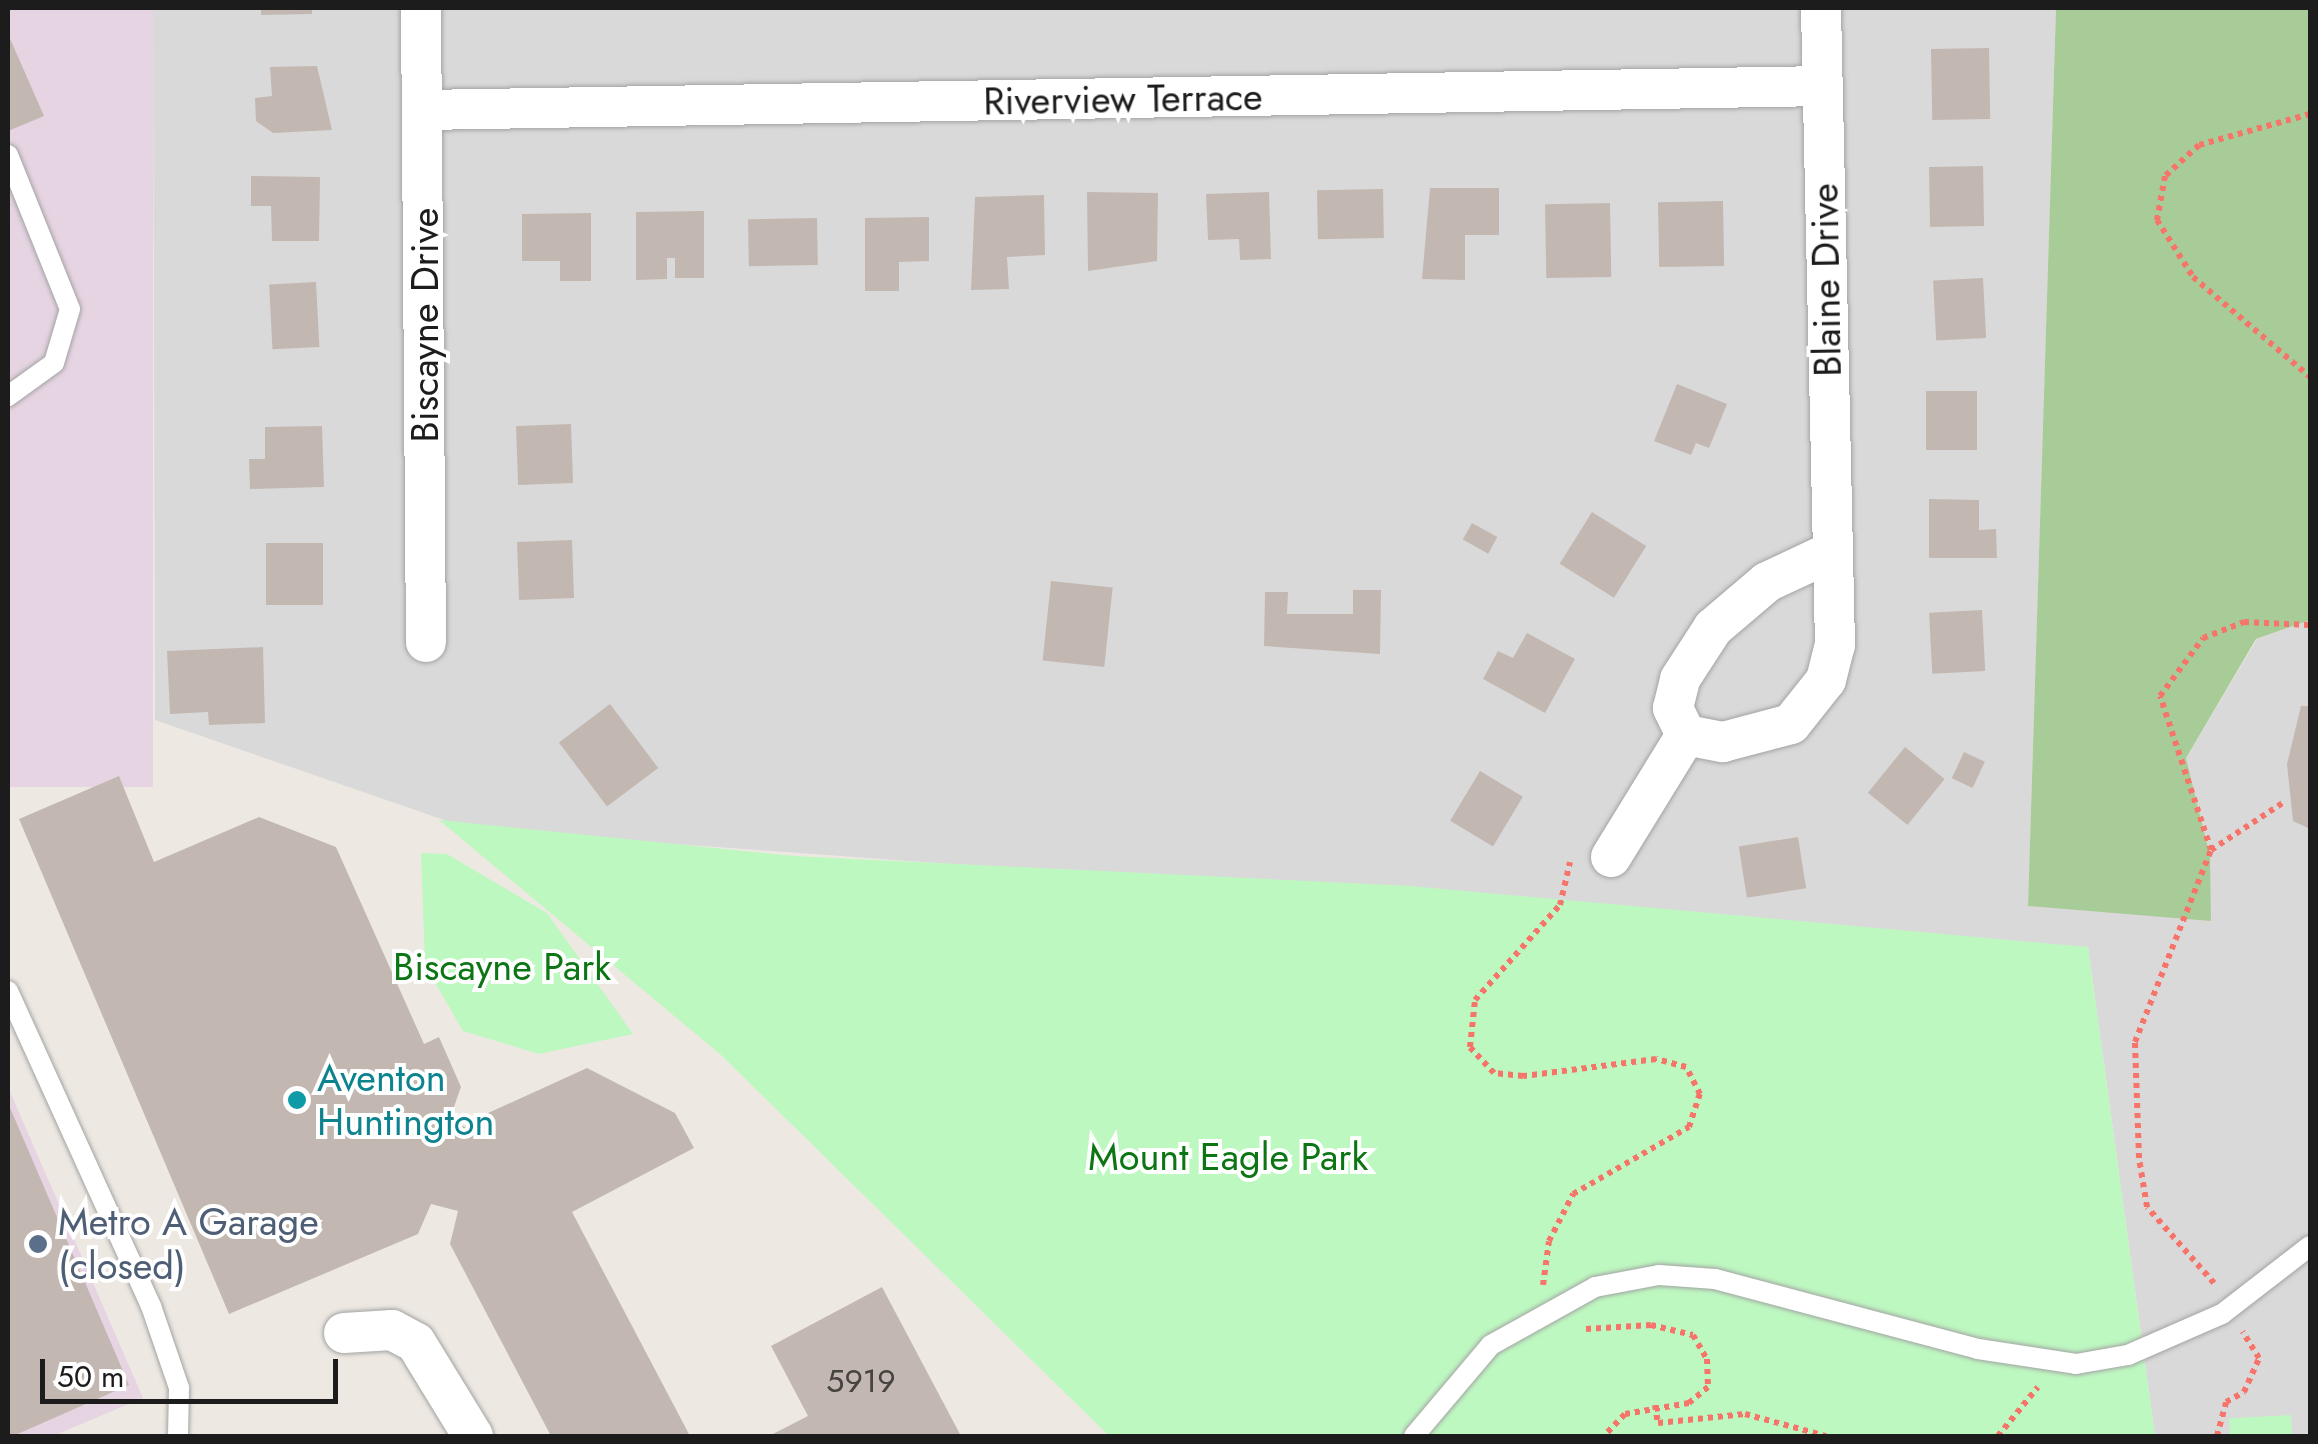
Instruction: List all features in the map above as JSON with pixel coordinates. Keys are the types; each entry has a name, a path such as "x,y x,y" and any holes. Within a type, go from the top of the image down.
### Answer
{"street":[{"name":"Biscayne Drive","path":"422,8 426,642"},
{"name":"Blaine Drive","path":"1686,735 1758,737 1810,706 1835,645 1821,8"},
{"name":"Riverview Terrace","path":"423,110 1822,86"},
{"path":"1611,856 1686,735 1673,708 1680,679 1713,628 1767,582 1831,552"},
{"path":"344,1332 392,1330 416,1343 473,1436"}],"lane":[{"path":"8,155 70,310 54,363 8,396"},
{"path":"8,991 151,1306 178,1388 178,1436"},
{"path":"1414,1436 1491,1345 1549,1306 1660,1275 1716,1279 2058,1361 2128,1355 2230,1309 2310,1246"}],"path":[{"path":"2310,114 2199,145 2165,176 2158,220 2194,277 2310,377"},
{"path":"2211,850 2163,723 2164,679 2203,638 2230,627 2310,625"},
{"path":"2216,1436 2226,1402 2244,1392 2258,1358 2192,1248 2146,1207 2138,1158 2135,1042 2211,850 2284,802"},
{"path":"1604,1436 1624,1414 1655,1405 1688,1404 1708,1387 1707,1359 1693,1335 1651,1325 1568,1332 1549,1306 1549,1241 1573,1194 1689,1127 1700,1094 1686,1067 1656,1059 1523,1076 1494,1073 1470,1048 1475,1000 1560,905 1572,846 1611,856"},
{"path":"1998,1436 2058,1361"},
{"path":"1655,1405 1658,1423 1745,1414 1826,1436"}],"shaded area":[{"path":"8,8 153,8 153,787 8,787"},
{"path":"153,8 2056,8 2028,906 2210,856 2186,758 2257,639 2310,620 2310,1436 2155,1436 2088,947 470,829 155,720"},
{"name":"Metro A Garage (closed)","path":"8,1087 143,1398 53,1436 8,1436"}],"green space":[{"path":"2056,8 2310,8 2310,620 2256,639 2186,758 2210,856 2211,921 2028,906"},
{"name":"Mount Eagle Park","path":"439,820 794,856 1410,886 2088,947 2155,1436 1109,1436 721,1055"},
{"name":"Biscayne Park","path":"421,853 447,854 547,913 633,1034 539,1054 463,1031 425,965"},
{"path":"2291,1415 2292,1436 2230,1436 2229,1418"}],"building":[{"path":"261,8 312,8 312,14 261,15"},
{"path":"8,34 44,116 8,131"},
{"path":"1989,48 1990,119 1932,120 1931,49"},
{"path":"317,66 332,130 273,133 256,121 255,98 272,96 270,67"},
{"path":"1983,166 1984,226 1930,227 1929,167"},
{"path":"251,176 320,177 319,241 272,241 271,206 251,206"},
{"path":"1430,188 1499,188 1499,235 1465,235 1465,280 1422,279"},
{"path":"1383,189 1384,238 1318,239 1317,190"},
{"path":"1087,192 1158,193 1157,261 1088,271"},
{"path":"1269,192 1271,259 1240,260 1239,239 1208,240 1206,194"},
{"path":"1044,195 1045,255 1007,257 1009,289 971,290 975,197"},
{"path":"1723,201 1724,266 1659,267 1658,202"},
{"path":"1610,203 1611,277 1546,278 1545,204"},
{"path":"704,211 704,278 675,278 675,258 667,258 667,279 636,280 636,212"},
{"path":"591,213 591,281 560,281 560,261 522,261 522,214"},
{"path":"929,217 929,261 899,262 899,291 865,291 865,218"},
{"path":"817,218 818,265 749,266 748,219"},
{"path":"1983,278 1986,338 1936,341 1933,281"},
{"path":"316,282 319,347 272,349 269,284"},
{"path":"1677,384 1727,404 1709,448 1696,443 1691,455 1654,441"},
{"path":"1926,391 1977,391 1977,450 1926,450"},
{"path":"571,424 573,483 518,485 516,426"},
{"path":"322,426 324,487 250,489 249,459 265,459 265,427"},
{"path":"1929,499 1979,500 1979,530 1996,529 1997,558 1929,558"},
{"path":"1592,512 1646,546 1614,598 1560,564"},
{"path":"1472,523 1497,537 1488,554 1463,540"},
{"path":"572,540 574,598 519,600 517,542"},
{"path":"266,543 323,543 323,605 266,605"},
{"path":"1051,581 1113,587 1104,667 1043,661"},
{"path":"1353,590 1381,590 1380,654 1264,646 1265,592 1288,592 1287,614 1353,614"},
{"path":"1982,610 1985,671 1932,674 1929,613"},
{"path":"1527,633 1575,659 1545,713 1483,679 1498,651 1513,658"},
{"path":"263,647 265,723 209,725 208,712 170,714 167,651"},
{"path":"610,704 658,768 607,806 559,743"},
{"path":"2301,706 2310,706 2310,829 2293,821 2287,764"},
{"path":"1905,747 1945,779 1908,825 1868,793"},
{"path":"1964,752 1985,762 1973,788 1952,778"},
{"path":"1480,771 1523,797 1493,846 1450,821"},
{"name":"Aventon Huntington","path":"119,776 154,862 259,817 336,847 424,1044 439,1037 461,1087 449,1121 481,1133 488,1113 587,1068 675,1113 694,1148 572,1212 690,1436 551,1436 450,1244 458,1211 431,1204 418,1234 229,1314 19,819"},
{"path":"1798,837 1806,888 1747,898 1739,846"},
{"name":"Metro A Garage (closed)","path":"8,1103 129,1385 13,1436 8,1436"},
{"path":"882,1287 961,1436 769,1436 808,1416 771,1346"}],"place":[{"name":"Aventon Huntington","path":"297,1100"},
{"name":"Metro A Garage (closed)","path":"38,1244"}]}
